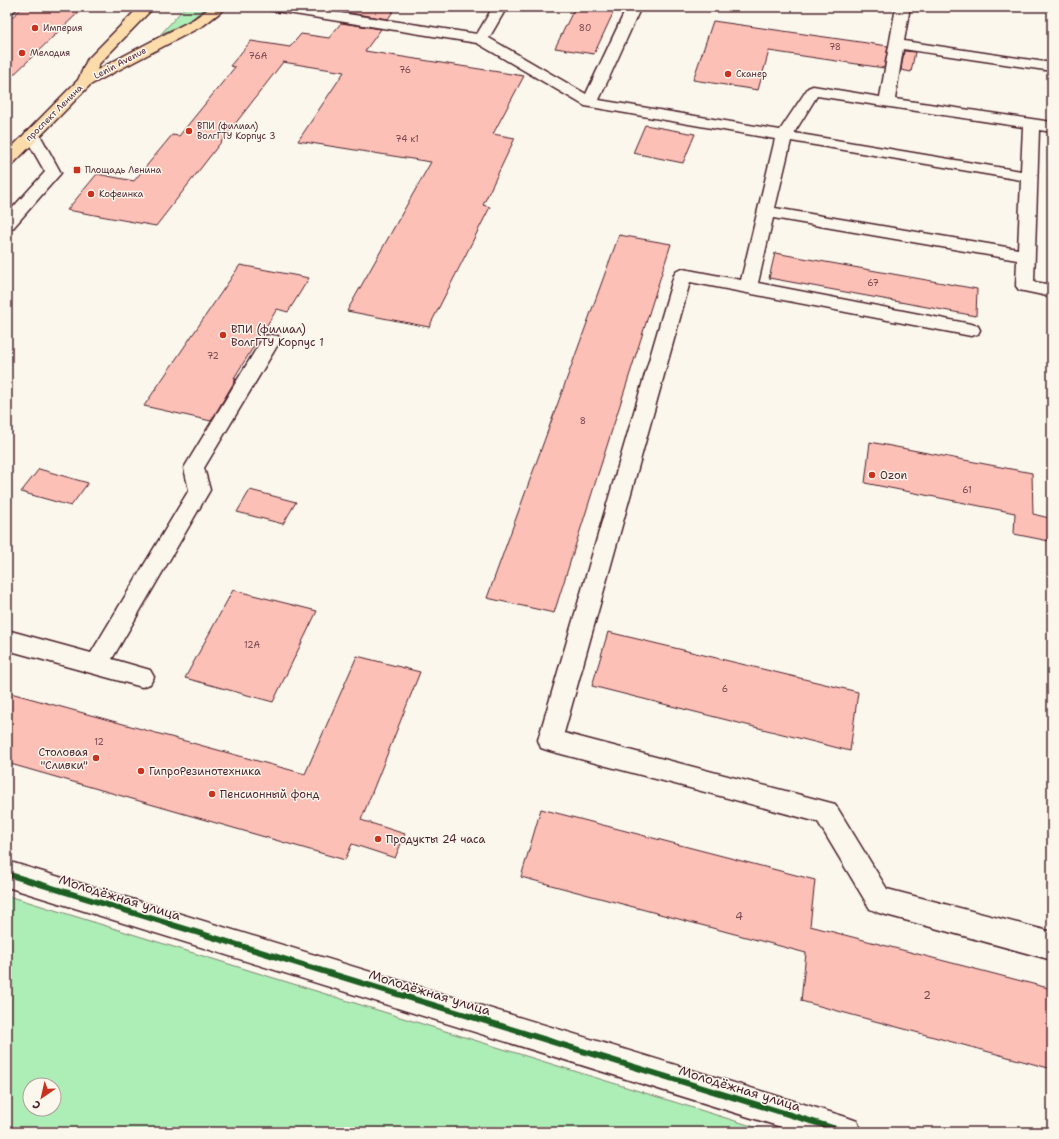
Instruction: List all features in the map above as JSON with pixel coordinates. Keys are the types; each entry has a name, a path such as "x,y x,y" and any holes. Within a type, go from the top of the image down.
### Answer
{"main road":[{"name":"Lenin Avenue","path":"85,82 92,63 147,7"},
{"name":"Lenin Avenue","path":"85,82 199,22 220,7"},
{"name":"проспект Ленина","path":"7,161 85,82"}],"street":[{"path":"7,10 11,7"},
{"path":"275,7 481,39 590,103 1030,177"},
{"path":"481,39 500,7"},
{"path":"590,103 634,7"},
{"path":"886,102 903,7"},
{"path":"896,44 1052,67"},
{"path":"748,288 784,136 813,91 1052,127"},
{"path":"769,121 784,136"},
{"path":"1031,124 1025,286 1052,291"},
{"path":"7,224 53,173 32,135"},
{"path":"766,212 1026,256"},
{"path":"971,330 683,275 550,740 826,812 879,900 1052,946"},
{"path":"97,664 200,490 194,468 271,341"},
{"path":"7,640 97,664 142,678"},
{"name":"Молодёжная улица","path":"7,874 846,1132"}],"green space":[{"path":"185,7 207,7 188,22 161,34"},
{"path":"7,896 19,899 771,1132 7,1132"}],"building":[{"name":"Империя","path":"23,7 84,7 7,81 7,22"},
{"path":"353,7 396,7 388,19 349,13"},
{"path":"575,7 616,7 594,54 555,48"},
{"path":"713,21 888,46 884,68 769,51 758,90 693,80"},
{"path":"341,23 381,29 365,51 524,76 493,134 515,138 483,205 490,207 429,327 347,311 431,162 298,141 344,72 283,62 156,226 67,210 97,174 134,181 172,135 179,136 235,67 230,66 251,41 290,47 301,34 329,38"},
{"path":"904,51 915,52 911,72 901,70"},
{"path":"645,125 695,134 683,163 633,153"},
{"path":"619,235 671,244 554,613 487,598"},
{"path":"775,253 977,289 976,316 769,278"},
{"name":"ВПИ (филиал) ВолгГТУ Корпус 1","path":"240,265 309,278 288,312 277,309 234,378 236,379 211,421 144,406"},
{"path":"870,442 1032,473 1033,514 1049,518 1049,541 1014,534 1015,513 865,483"},
{"path":"39,469 88,483 71,506 21,492"},
{"path":"250,490 296,502 283,524 237,512"},
{"path":"233,590 317,611 273,702 185,678"},
{"path":"608,632 858,692 850,751 592,686"},
{"path":"357,656 420,672 361,820 405,834 395,858 352,844 345,860 7,763 7,692 305,774"},
{"path":"541,809 815,880 810,926 1052,989 1052,1069 801,1001 806,953 521,877"}],"cycle path":[{"path":"7,874 846,1132"}],"place":[{"name":"Империя","path":"35,28"},
{"name":"Мелодия","path":"22,53"},
{"name":"Сканер","path":"728,74"},
{"name":"ВПИ (филиал) ВолгГТУ Корпус 3","path":"189,131"},
{"name":"Площадь Ленина","path":"77,170"},
{"name":"Кофеинка","path":"91,194"},
{"name":"ВПИ (филиал) ВолгГТУ Корпус 1","path":"223,335"},
{"name":"Ozon","path":"872,475"},
{"name":"Столовая \"Сливки\"","path":"96,758"},
{"name":"ГипроРезинотехника","path":"141,771"},
{"name":"Пенсионный фонд","path":"212,794"},
{"name":"Продукты 24 часа","path":"378,839"}]}
